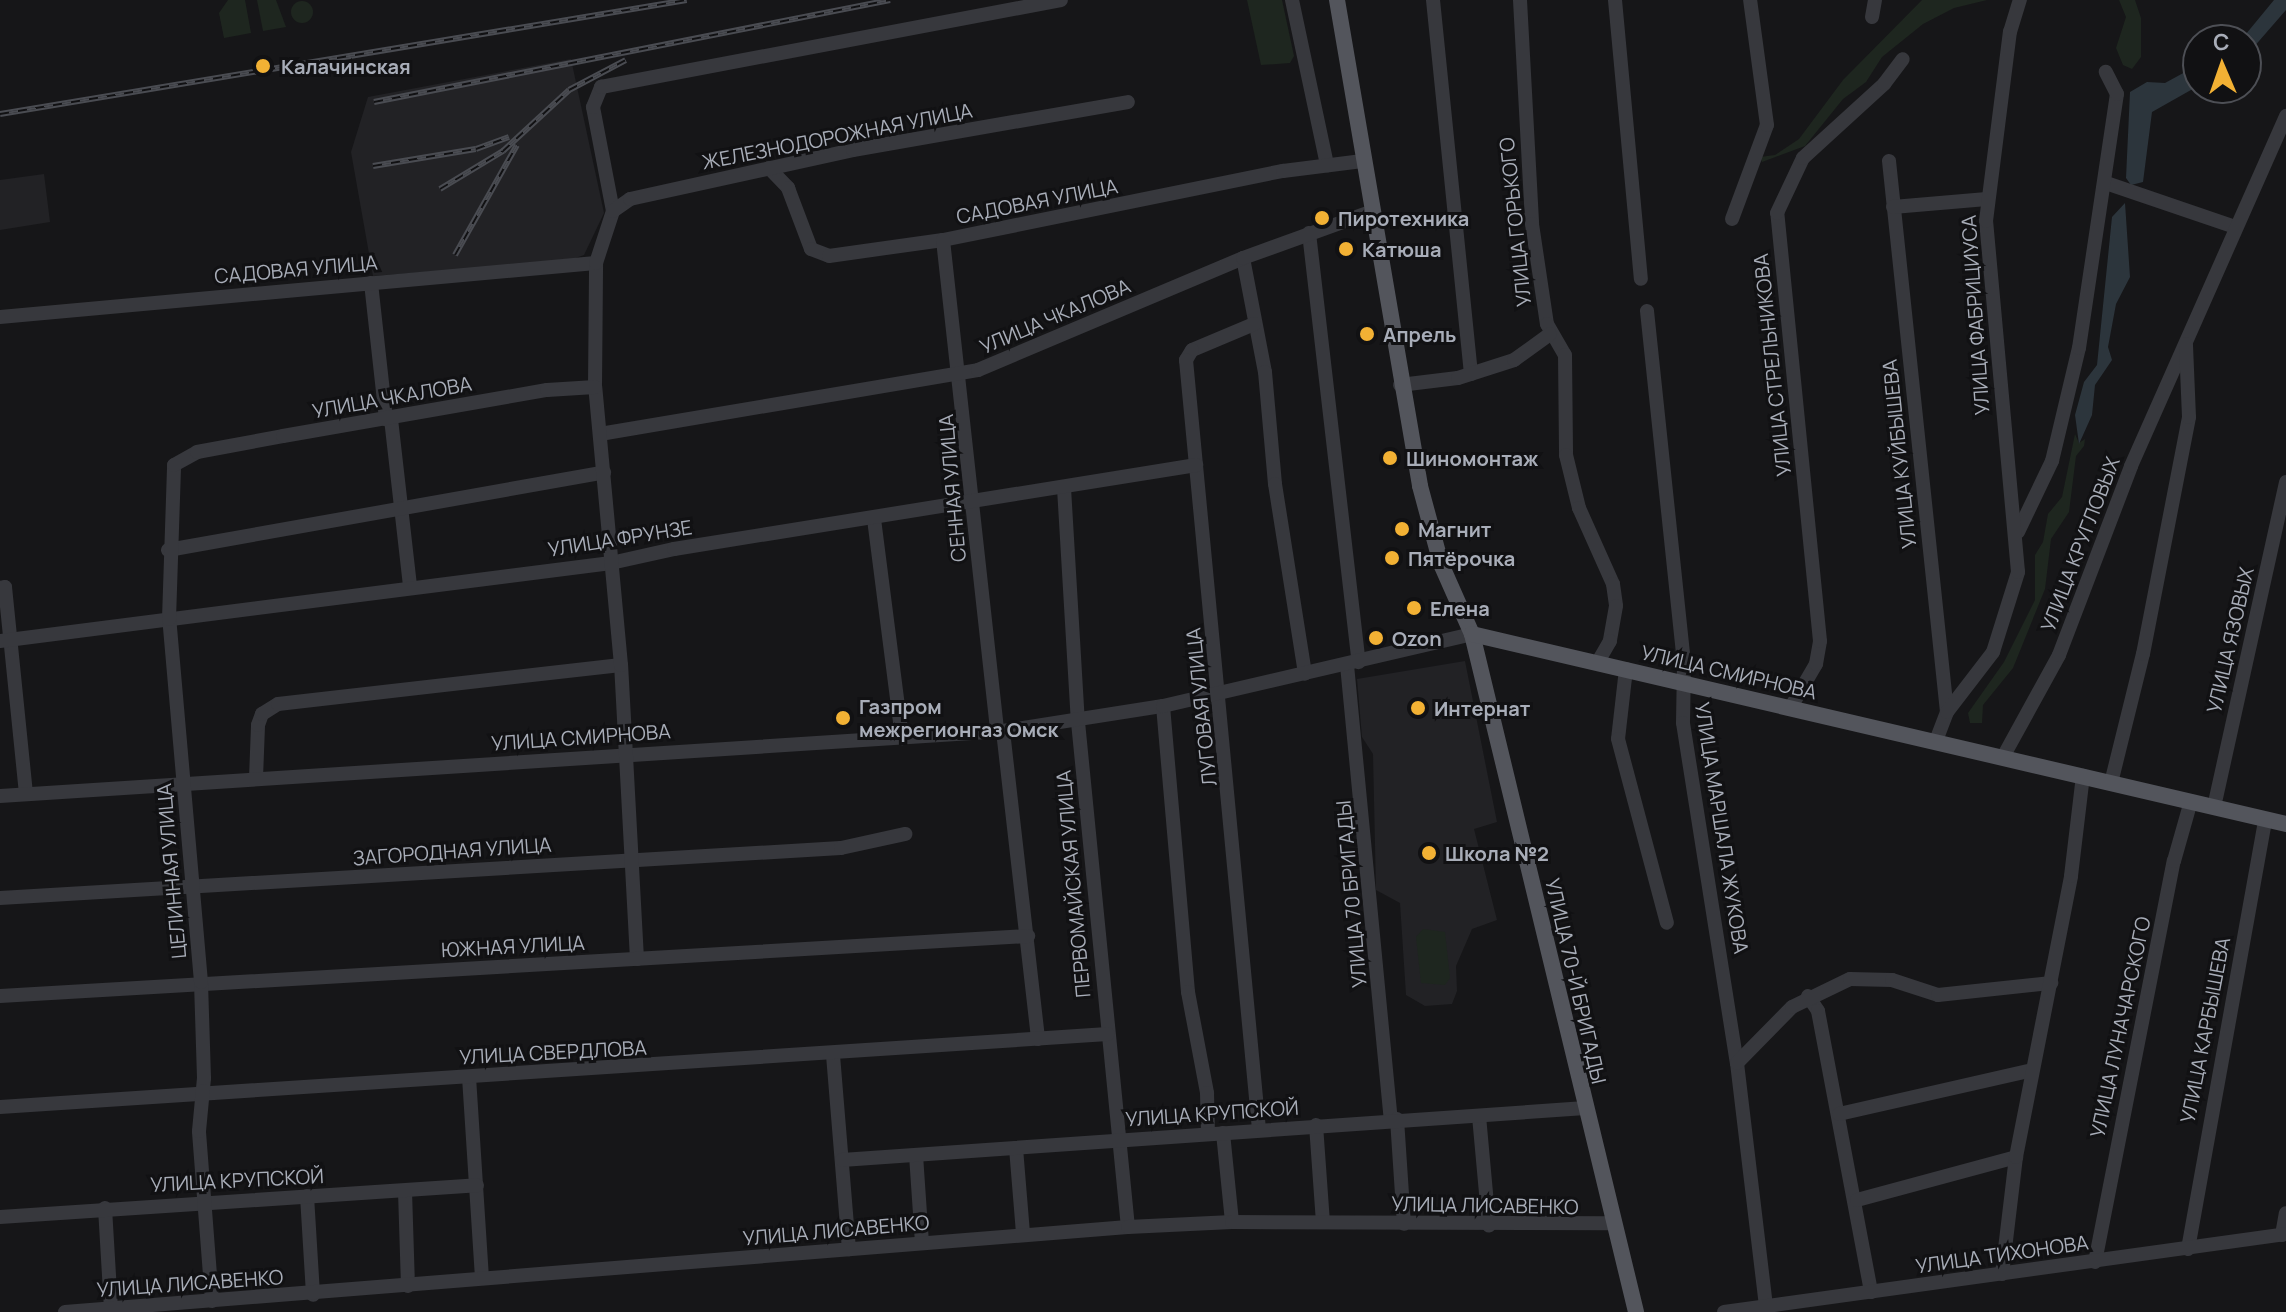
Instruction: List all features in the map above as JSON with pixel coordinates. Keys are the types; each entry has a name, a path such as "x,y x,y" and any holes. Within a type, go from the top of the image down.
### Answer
{"main road":[{"name":"УЛИЦА 70-Й БРИГАДЫ","path":"1337,0 1400,385 1434,539 1472,634 1611,1223 1636,1312"},
{"name":"УЛИЦА СМИРНОВА","path":"1472,634 2286,824"}],"street":[{"path":"637,959 634,858 621,665 595,387 596,263 613,211 593,107 601,87 1061,0"},
{"path":"1292,0 1327,165"},
{"path":"1433,0 1471,374"},
{"name":"УЛИЦА ГОРЬКОГО","path":"1520,0 1529,195 1550,334 1565,355 1564,427 1571,483 1613,584 1616,623 1598,662"},
{"path":"1615,0 1641,279"},
{"path":"1732,219 1767,125 1750,0"},
{"path":"1872,17 1875,0"},
{"name":"УЛИЦА ФАБРИЦИУСА","path":"1947,712 1976,678 2006,622 2018,572 2018,533 1994,328 1987,199 2010,32 2020,0"},
{"name":"УЛИЦА СТРЕЛЬНИКОВА","path":"1791,707 1816,664 1820,641 1777,213 1803,158 1884,84 1903,59"},
{"name":"УЛИЦА ФАБРИЦИУСА","path":"2018,533 2052,461 2079,348 2117,94 2106,72"},
{"name":"ЖЕЛЕЗНОДОРОЖНАЯ УЛИЦА","path":"613,211 630,199 769,168 1128,102"},
{"name":"УЛИЦА КРУГЛОВЫХ","path":"2003,757 2059,655 2110,515 2286,116"},
{"name":"САДОВАЯ УЛИЦА","path":"769,168 788,188 806,241 819,254 866,254 1327,165 1362,161"},
{"name":"УЛИЦА КУЙБЫШЕВА","path":"1889,161 1947,712 1936,741"},
{"path":"2106,183 2235,227"},
{"path":"1893,207 1987,199"},
{"name":"УЛИЦА ЧКАЛОВА","path":"600,434 961,372 1048,343 1243,258 1370,212"},
{"name":"УЛИЦА 70 БРИГАДЫ","path":"1309,233 1353,664 1404,1224"},
{"name":"СЕННАЯ УЛИЦА","path":"943,240 1038,1039"},
{"path":"1243,258 1265,372 1275,484 1305,674"},
{"name":"САДОВАЯ УЛИЦА","path":"0,317 596,263"},
{"path":"371,283 410,587"},
{"name":"УЛИЦА МАРШАЛА ЖУКОВА","path":"1647,311 1684,682 1683,723 1737,1063 1766,1306"},
{"name":"ЛУГОВАЯ УЛИЦА","path":"1254,324 1187,354 1259,1130"},
{"path":"1400,385 1471,374 1532,351 1550,334"},
{"name":"УЛИЦА КРУГЛОВЫХ","path":"2111,783 2143,654 2189,417 2186,341"},
{"name":"УЛИЦА ЧКАЛОВА","path":"197,452 547,390 595,387"},
{"name":"ЦЕЛИННАЯ УЛИЦА","path":"197,452 174,465 168,550 169,619 201,982 202,1093 199,1131 212,1301"},
{"name":"УЛИЦА ФРУНЗЕ","path":"5,640 611,563 674,549 973,504 1196,465"},
{"path":"168,550 604,472"},
{"name":"УЛИЦА ЯЗОВЫХ","path":"2214,807 2286,482"},
{"name":"ПЕРВОМАЙСКАЯ УЛИЦА","path":"1064,488 1078,722 1128,1227"},
{"path":"874,519 902,738"},
{"path":"0,588 5,587 5,640 26,794"},
{"name":"УЛИЦА СМИРНОВА","path":"0,796 1000,731 1078,722 1163,706 1472,634"},
{"path":"256,778 258,725 262,714 278,704 621,665"},
{"path":"1626,669 1618,739 1667,923"},
{"path":"1163,706 1188,992 1207,1093 1208,1134"},
{"path":"2002,1274 2016,1157 2051,983 2083,776"},
{"name":"УЛИЦА ЛУНАЧАРСКОГО","path":"2095,1262 2174,861 2191,801"},
{"name":"УЛИЦА КАРБЫШЕВА","path":"2188,1249 2265,819"},
{"name":"ЗАГОРОДНАЯ УЛИЦА","path":"0,898 841,848 905,834"},
{"name":"ЮЖНАЯ УЛИЦА","path":"0,996 1028,936"},
{"path":"1737,1063 1808,996 1832,983 1868,977 1938,995 2051,983"},
{"path":"1808,996 1818,1011 1857,1200 1871,1292"},
{"name":"УЛИЦА СВЕРДЛОВА","path":"0,1107 833,1055 1108,1034"},
{"path":"833,1055 849,1249"},
{"path":"1839,1114 2032,1070"},
{"path":"469,1077 482,1278"},
{"name":"УЛИЦА КРУПСКОЙ","path":"842,1160 1585,1108"},
{"path":"1479,1116 1489,1226"},
{"path":"1316,1125 1323,1222"},
{"path":"1223,1133 1232,1222"},
{"path":"1016,1148 1023,1234"},
{"path":"916,1155 922,1242"},
{"path":"1857,1200 2016,1157"},
{"name":"УЛИЦА КРУПСКОЙ","path":"0,1217 477,1185"},
{"path":"405,1191 408,1286"},
{"path":"307,1196 313,1295"},
{"path":"105,1208 111,1309"},
{"path":"2284,1235 2286,1213"},
{"name":"УЛИЦА ЛИСАВЕНКО","path":"65,1312 313,1295 482,1278 1128,1227 1232,1222 1489,1226 1611,1223"},
{"name":"УЛИЦА ТИХОНОВА","path":"1724,1312 2284,1235"}],"shaded area":[{"path":"228,0 245,0 251,33 224,38 219,13"},
{"path":"257,0 276,0 286,27 263,31"},
{"path":"1247,0 1282,0 1294,56 1290,63 1261,65"},
{"path":"1922,0 1987,0 1954,8 1923,24 1882,57 1866,82 1843,99 1805,146 1762,162 1760,157 1775,155 1799,139 1843,80"},
{"path":"2119,0 2135,0 2141,18 2141,57 2132,69 2123,65 2116,48 2126,17"},
{"path":"2274,0 2286,0 2286,10 2262,38 2262,24 2254,24"},
{"path":"298,1 306,1 313,12 306,23 298,23 291,16 291,8"},
{"path":"571,59 604,213 584,255 567,261 373,276 351,152 368,97"},
{"path":"2182,74 2182,95 2152,112 2143,182 2131,185 2126,178 2130,92 2147,82 2165,83"},
{"path":"44,174 50,222 0,230 0,180"},
{"path":"2125,203 2130,277 2116,304 2108,347 2112,360 2095,385 2092,415 2079,444 2075,415 2084,382 2097,365 2112,217"},
{"path":"2075,434 2079,443 2085,439 2084,446 2076,456 2069,512 2051,539 2045,589 2013,668 1983,705 1982,723 1970,723 1968,713 2004,662 2035,600 2035,555 2043,542 2048,514 2062,497"},
{"name":"Школа №2","path":"1465,661 1497,822 1474,829 1497,920 1472,929 1456,966 1457,991 1452,1004 1425,1006 1406,995 1400,903 1376,890 1373,754 1362,737 1357,679"},
{"path":"1423,929 1445,932 1450,978 1445,985 1421,983 1416,937"}],"railway":[{"path":"0,114 687,0"},
{"path":"374,102 890,0"},
{"path":"440,189 503,151 569,90 626,60"},
{"path":"373,166 476,149 509,137"},
{"path":"455,255 517,145"}],"place":[{"name":"Калачинская","path":"263,66"},
{"name":"Пиротехника","path":"1322,218"},
{"name":"Катюша","path":"1346,249"},
{"name":"Апрель","path":"1367,334"},
{"name":"Шиномонтаж","path":"1390,458"},
{"name":"Магнит","path":"1402,529"},
{"name":"Пятёрочка","path":"1392,558"},
{"name":"Елена","path":"1414,608"},
{"name":"Ozon","path":"1376,638"},
{"name":"Интернат","path":"1418,708"},
{"name":"Газпром межрегионгаз Омск","path":"843,718"},
{"name":"Школа №2","path":"1429,853"}]}
